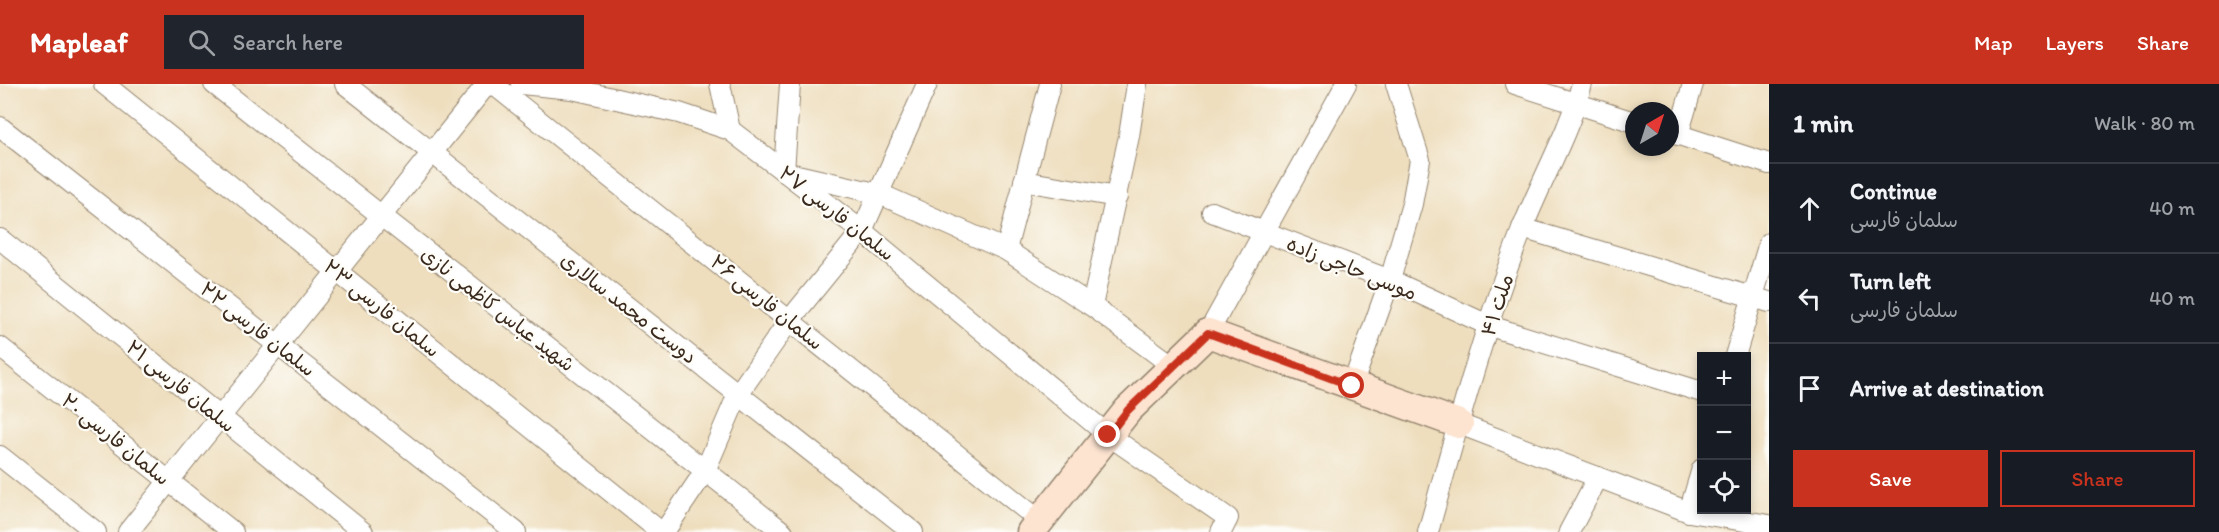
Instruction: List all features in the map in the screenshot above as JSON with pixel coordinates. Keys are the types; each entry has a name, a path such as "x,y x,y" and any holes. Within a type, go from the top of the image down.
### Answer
{"street":[{"name":"سلمان فارسی ۲۳","path":"104,84 662,532"},
{"name":"شهید عباس کاظمی نازی","path":"214,84 381,218 783,532"},
{"name":"دوست محمد سالاری","path":"345,84 913,532"},
{"path":"128,532 338,273 487,84"},
{"name":"سلمان فارسی ۲۶","path":"493,84 789,321 1035,526"},
{"name":"سلمان فارسی ۲۷","path":"522,84 572,89 679,113 730,130 862,231 1108,435 1224,525"},
{"path":"720,84 730,130"},
{"path":"790,84 784,172 880,194 1006,250 1092,306 1173,366"},
{"path":"662,532 705,471 738,394 789,321 862,231 927,84"},
{"path":"1006,250 1050,84"},
{"path":"1092,306 1116,197 1137,84"},
{"path":"1035,526 1128,410 1208,333 1346,84"},
{"path":"1352,386 1390,280 1412,204 1420,160 1396,84"},
{"path":"1515,84 1625,119"},
{"name":"ملت ۴۱","path":"1428,532 1459,424 1522,228 1576,105 1582,84"},
{"path":"1679,121 1693,84"},
{"name":"سلمان فارسی ۲۲","path":"0,127 516,532"},
{"path":"1679,136 1769,164"},
{"path":"1024,181 1116,197"},
{"name":"موسی حاجی زاده","path":"1212,212 1390,280 1490,326 1697,391"},
{"path":"1522,228 1761,299"},
{"name":"سلمان فارسی ۲۱","path":"0,239 363,532"},
{"path":"1737,352 1761,299 1769,243"},
{"path":"1208,333 1459,424 1689,512 1758,527"},
{"name":"سلمان فارسی ۲۰","path":"0,347 233,532"},
{"path":"0,456 96,532"},
{"path":"1569,532 1598,477"},
{"path":"1689,512 1697,483"}],"route":[{"path":"1108,435 1128,410 1208,333 1352,386"}]}
